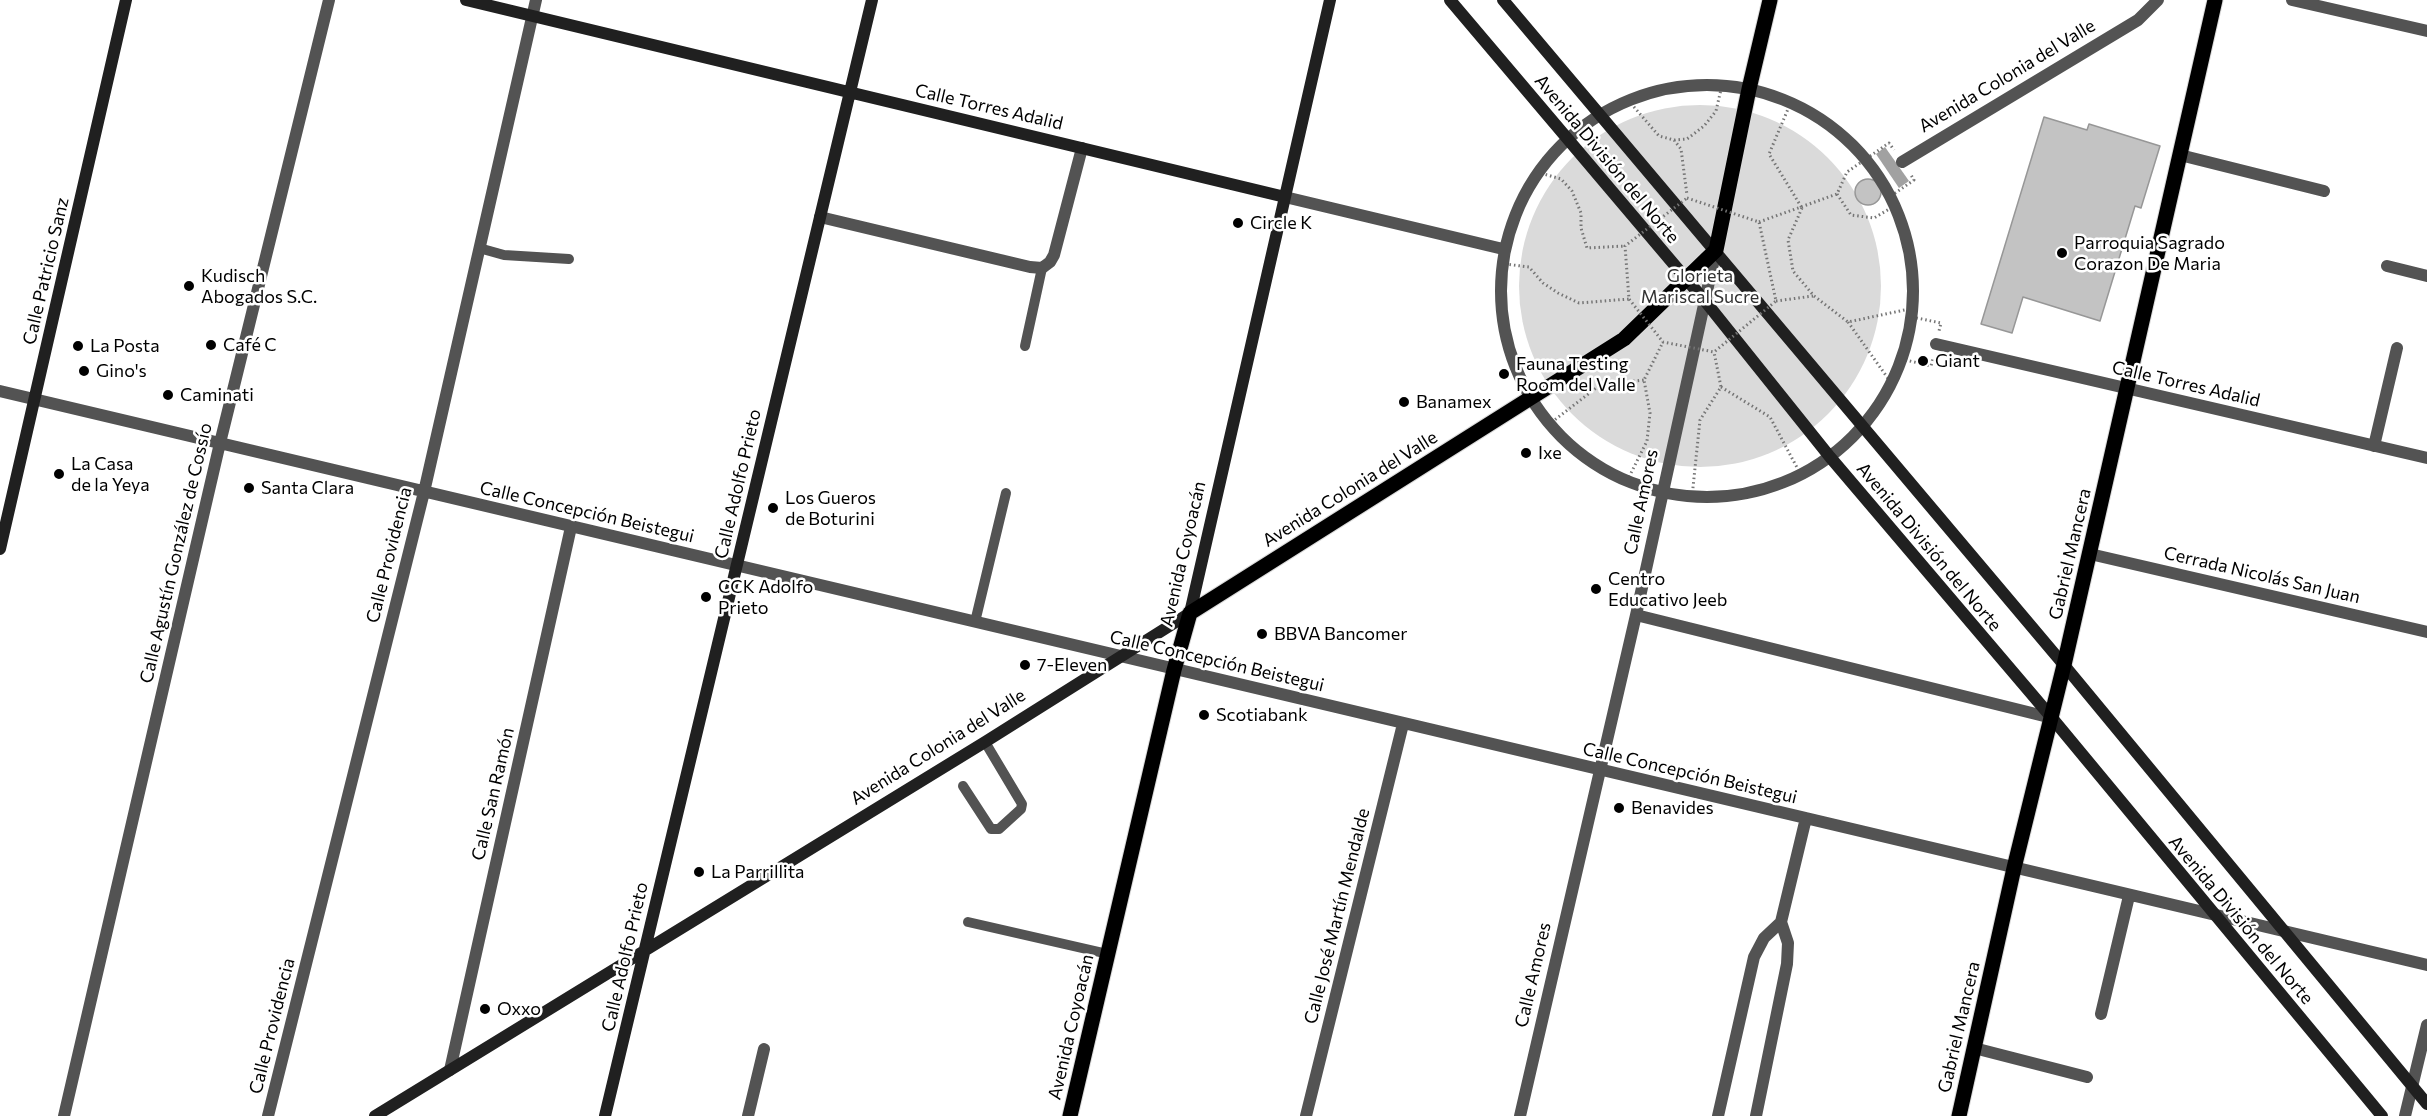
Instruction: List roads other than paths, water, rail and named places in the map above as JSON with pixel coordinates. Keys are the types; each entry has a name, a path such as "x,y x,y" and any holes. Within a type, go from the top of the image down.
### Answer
{"main road":[{"name":"Calle Amores","path":"1716,250 1770,0"},
{"name":"Gabriel Mancera","path":"1959,1116 2014,868 2052,718 2128,389 2215,0"},
{"name":"Avenida Colonia del Valle","path":"1190,613 1624,339 1716,250"},
{"name":"Avenida Coyoacán","path":"1070,1116 1174,670 1190,613"}],"street":[{"name":"Calle Patricio Sanz","path":"0,549 126,0"},
{"name":"Calle Agustín González de Cossío","path":"64,1116 220,443 329,0"},
{"name":"Calle Torres Adalid","path":"466,0 1503,249"},
{"name":"Calle Providencia","path":"268,1116 424,492 536,0"},
{"name":"Calle Adolfo Prieto","path":"605,1116 872,0"},
{"name":"Avenida Coyoacán","path":"1190,613 1330,0"},
{"name":"Avenida División del Norte","path":"1450,0 1705,301 1830,457 2052,718 2382,1116"},
{"name":"Avenida División del Norte","path":"1503,0 1864,426 2427,1104"},
{"name":"Avenida Colonia del Valle","path":"1902,162 2138,20 2158,0"},
{"path":"2292,0 2427,31"},
{"path":"1722,85 1749,89 1791,102 1832,126 1866,158 1894,200 1911,256 1914,308 1909,338 1892,384 1864,426 1830,457 1801,475 1748,493 1692,497 1663,493 1627,481 1584,458 1548,425 1529,398 1510,356 1500,310 1503,249 1516,209 1537,172 1566,138 1600,114 1628,100 1674,87 1722,85"},
{"path":"820,217 1042,268 1050,262 1054,255 1082,148"},
{"path":"2180,156 2324,191"},
{"name":"Calle Amores","path":"1520,1116 1636,615 1716,250"},
{"path":"2386,266 2427,276"},
{"name":"Calle Torres Adalid","path":"1936,344 2427,458"},
{"path":"2374,446 2397,348"},
{"name":"Calle Concepción Beistegui","path":"0,392 2427,965"},
{"name":"Calle San Ramón","path":"450,1070 571,527"},
{"name":"Cerrada Nicolás San Juan","path":"2090,554 2427,632"},
{"name":"Avenida Colonia del Valle","path":"375,1116 985,742 1190,613"},
{"path":"1636,615 2052,718"},
{"name":"Calle José Martín Mendalde","path":"1306,1116 1403,724"},
{"path":"1756,1116 1787,964 1788,943 1781,922 1806,818"},
{"path":"2101,1014 2128,896"},
{"path":"1718,1116 1754,957 1764,938 1781,922"},
{"path":"2405,1116 2427,1025"},
{"path":"1974,1048 2087,1077"},
{"path":"748,1116 764,1049"}],"lane":[{"path":"479,248 504,255 569,259"},
{"path":"1025,346 1042,268"},
{"path":"975,622 1006,493"},
{"path":"963,786 991,830 999,829 1021,809 1022,804 985,742"},
{"path":"968,922 1108,954"}],"place":[{"name":"Circle K","path":"1238,223"},
{"name":"Parroquia Sagrado Corazon De Maria","path":"2062,253"},
{"name":"Kudisch Abogados S.C.","path":"189,286"},
{"name":"Café C","path":"211,345"},
{"name":"La Posta","path":"78,346"},
{"name":"Giant","path":"1923,361"},
{"name":"Gino's","path":"84,371"},
{"name":"Fauna Testing Room del Valle","path":"1504,374"},
{"name":"Caminati","path":"168,395"},
{"name":"Banamex","path":"1404,402"},
{"name":"Ixe","path":"1526,453"},
{"name":"La Casa de la Yeya","path":"59,474"},
{"name":"Santa Clara","path":"249,488"},
{"name":"Los Gueros de Boturini","path":"773,508"},
{"name":"Centro Educativo Jeeb","path":"1596,589"},
{"name":"CCK Adolfo Prieto","path":"706,597"},
{"name":"BBVA Bancomer","path":"1262,634"},
{"name":"7-Eleven","path":"1025,665"},
{"name":"Scotiabank","path":"1204,715"},
{"name":"Benavides","path":"1619,808"},
{"name":"La Parrillita","path":"699,872"},
{"name":"Oxxo","path":"485,1009"}],"park label":[{"name":"Glorieta Mariscal Sucre","path":"1700,286"}]}
